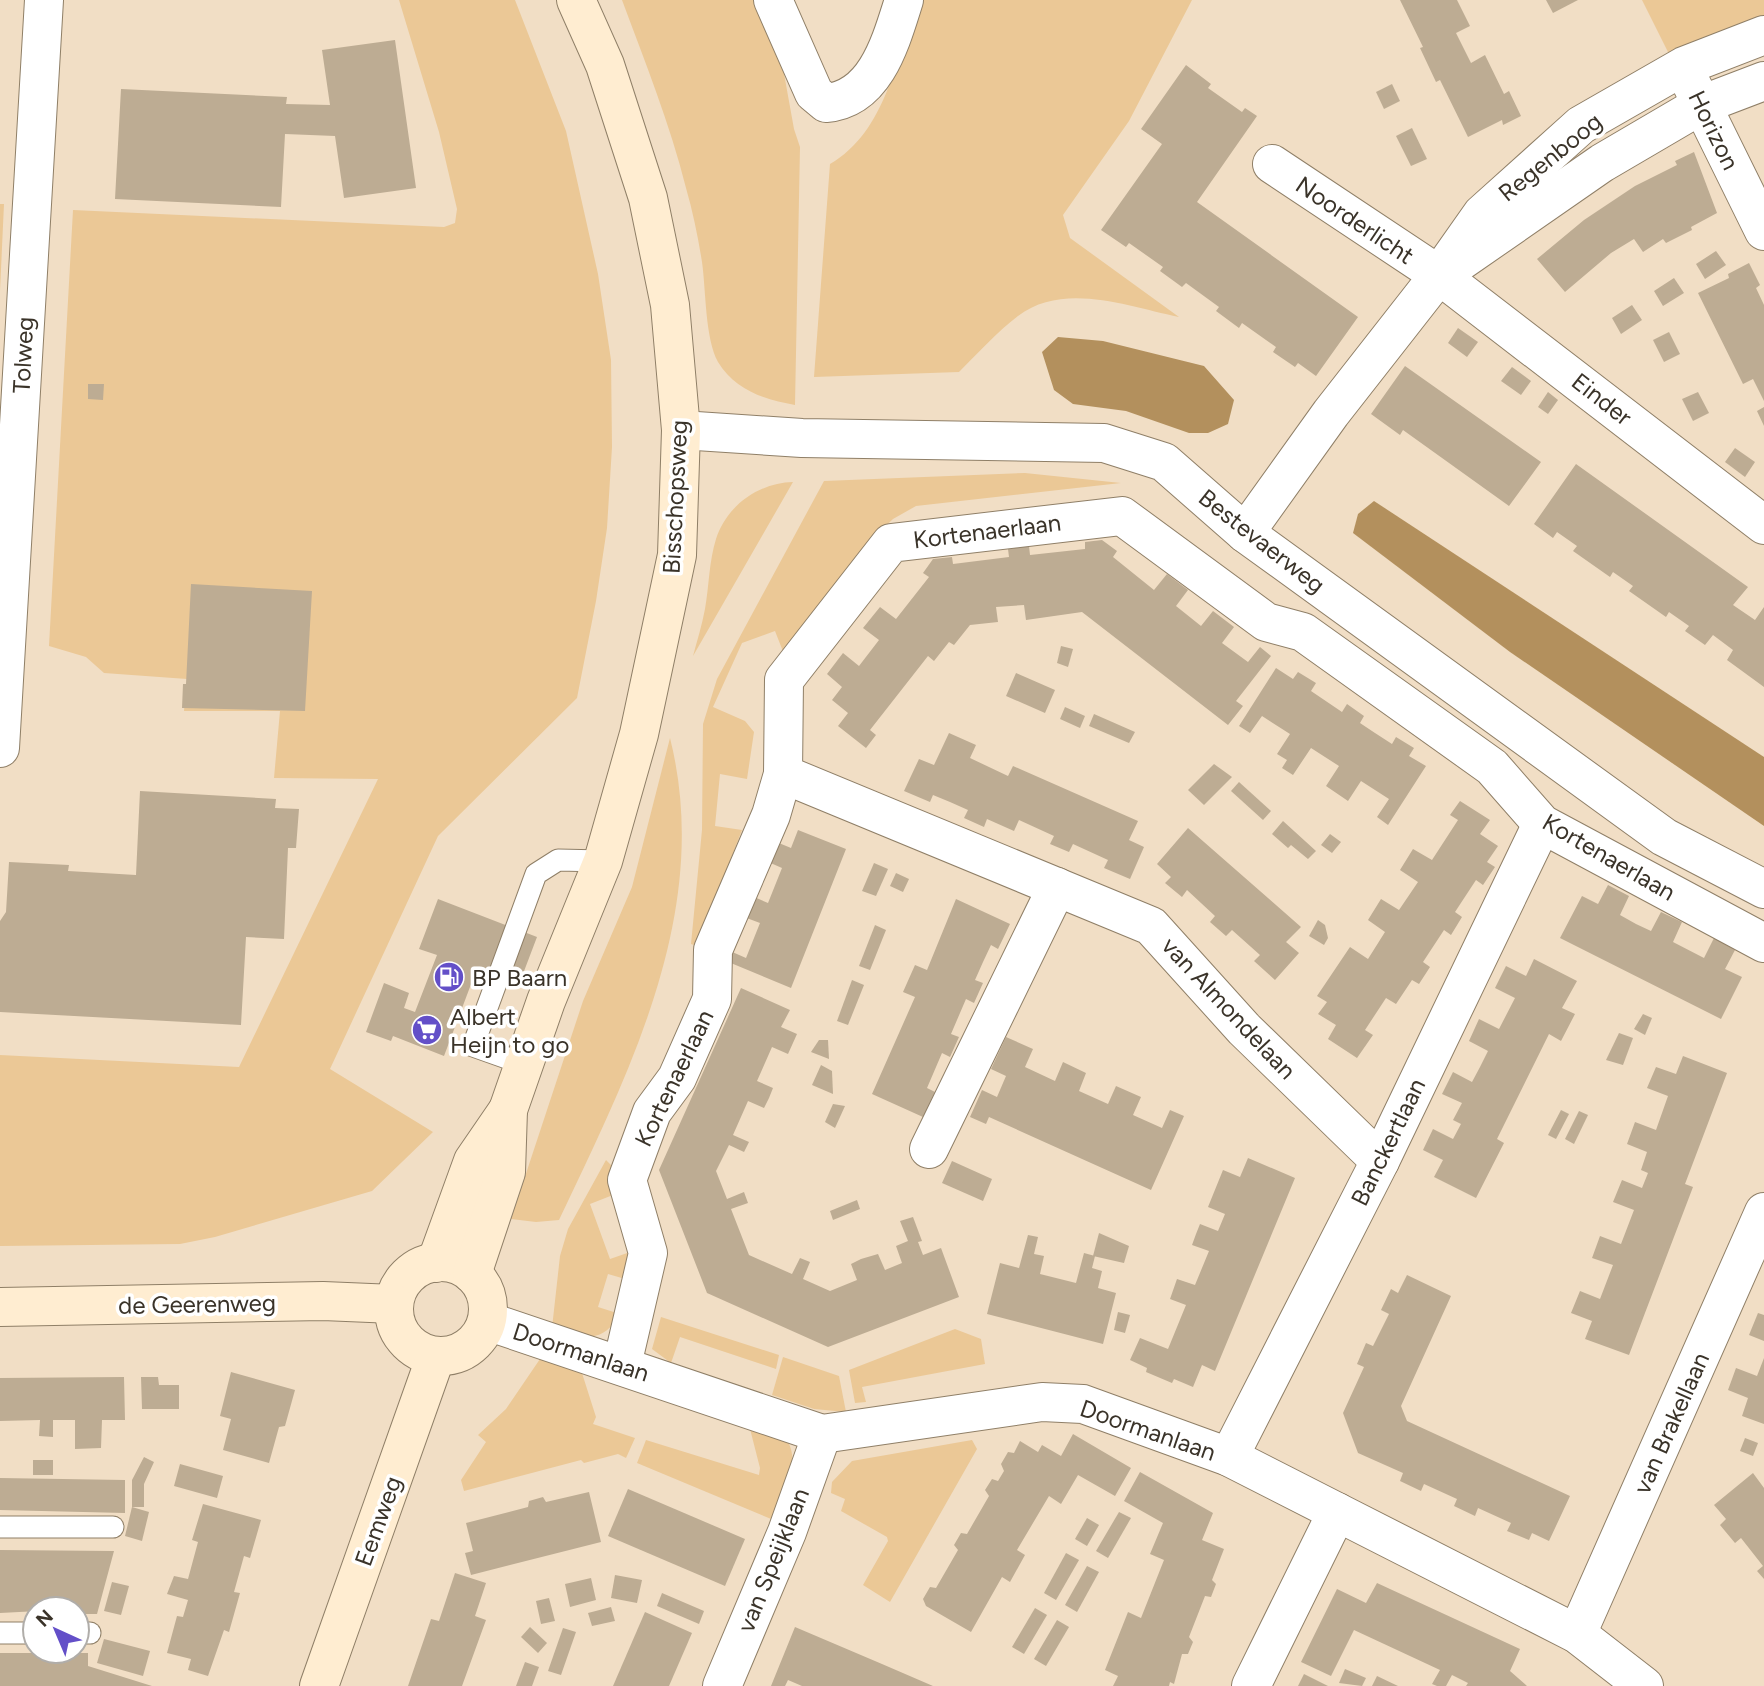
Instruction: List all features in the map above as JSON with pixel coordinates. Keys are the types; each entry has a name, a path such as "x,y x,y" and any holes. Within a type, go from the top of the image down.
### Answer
{"main road":[{"name":"Bisschopsweg","path":"436,1263 473,1161 508,1110 603,861 639,734 677,555 681,430 670,305 648,198 605,65 576,0"},
{"name":"Bisschopsweg","path":"472,1273 506,1172 508,1110"},
{"path":"436,1263 461,1266 472,1273 483,1287 488,1304 487,1321 473,1344 449,1356 418,1351 404,1339 396,1322 394,1304 398,1289 407,1276 420,1267 436,1263"},
{"name":"de Geerenweg","path":"0,1307 341,1301 394,1304"},
{"name":"Eemweg","path":"318,1686 436,1356"}],"street":[{"name":"Tolweg","path":"0,748 44,0"},
{"path":"773,0 814,93 826,103 853,96 869,84 894,30 904,0"},
{"name":"Regenboog","path":"1245,533 1331,413 1439,275 1482,214 1581,125 1684,66 1764,35"},
{"name":"Horizon","path":"1684,66 1764,232"},
{"name":"Regenboog","path":"1439,275 1602,163 1701,105 1764,81"},
{"name":"Noorderlicht","path":"1272,164 1439,275"},
{"name":"Einder","path":"1439,275 1764,525"},
{"name":"Bestevaerweg","path":"681,430 802,438 1104,443 1164,462 1245,533 1664,837 1764,889"},
{"name":"Kortenaerlaan","path":"622,1365 649,1253 627,1180 653,1112 677,1078 712,999 713,950 771,815 783,774 784,680 891,542 1122,516 1266,622 1303,632 1492,767 1542,824 1764,943"},
{"name":"van Almondelaan","path":"783,774 1151,926 1244,1029 1380,1161"},
{"name":"Banckertlaan","path":"1229,1457 1380,1161 1542,824"},
{"path":"929,1149 1057,887"},
{"name":"van Brakellaan","path":"1577,1634 1764,1212"},
{"name":"Doormanlaan","path":"487,1321 822,1434 1042,1402 1083,1404 1229,1457 1577,1634 1644,1686"},
{"name":"van Speijklaan","path":"722,1686 787,1532 822,1434"},
{"path":"1251,1686 1337,1512"}],"lane":[{"path":"524,1064 473,1046 536,874 558,860 603,861"},
{"path":"0,1527 113,1527"},
{"path":"0,1633 21,1633"}],"shaded area":[{"path":"399,0 515,0 566,131 598,274 611,360 612,447 607,528 577,698 438,836 330,1069 433,1132 372,1191 215,1237 180,1244 0,1246 0,1055 239,1067 378,779 274,778 280,711 184,711 187,679 104,673 86,657 49,646 73,210 444,227 455,223 457,209 439,132"},
{"path":"622,0 758,0 783,68 800,147 795,405 773,400 742,387 718,362 711,340 702,262 689,197 665,117"},
{"path":"916,0 1192,0 1129,121 1063,215 1070,238 1179,317 1097,300 1056,300 1036,306 1018,316 959,372 814,377 830,164 849,150 877,113 895,69"},
{"path":"1642,0 1764,0 1764,15 1669,54"},
{"path":"0,204 4,204 0,291"},
{"path":"1058,337 1103,341 1204,366 1234,400 1228,424 1208,433 1189,433 1126,411 1073,404 1054,390 1042,352"},
{"path":"1025,473 1121,483 916,506 893,519 876,535 784,654 775,631 742,643 713,707 745,721 754,732 747,779 720,774 715,826 742,830 697,946 691,944 702,830 703,724 717,679 824,481"},
{"path":"793,482 693,656 705,609 710,565 721,527 736,506 746,498 768,487"},
{"path":"1374,501 1764,757 1764,826 1510,652 1353,533 1358,514"},
{"path":"670,738 680,802 681,864 672,926 657,987 637,1047 559,1220 536,1222 511,1219 583,1001 632,887"},
{"path":"606,1160 613,1167 613,1195 590,1204 610,1259 633,1251 632,1281 608,1274 598,1307 620,1314 606,1331 598,1335 582,1336 552,1328 560,1256 568,1229"},
{"path":"661,1317 779,1355 776,1369 680,1337 671,1363 652,1349"},
{"path":"955,1329 981,1339 985,1364 862,1387 866,1402 855,1403 849,1370"},
{"path":"783,1357 839,1376 846,1412 814,1409 772,1395"},
{"path":"540,1359 581,1370 596,1417 593,1424 635,1438 626,1458 618,1454 584,1463 581,1460 464,1491 461,1480 486,1442 478,1435 506,1409"},
{"path":"749,1425 777,1431 786,1439 791,1449 791,1474 776,1521 637,1463 646,1440 759,1475 760,1468"},
{"path":"972,1440 977,1449 890,1602 863,1585 888,1541 887,1537 841,1511 845,1499 831,1493 832,1482 852,1461"}],"building":[{"path":"1400,0 1457,0 1470,26 1456,33 1471,63 1485,55 1504,94 1509,91 1521,116 1503,125 1502,120 1468,137 1440,80 1436,82 1420,48 1423,47"},
{"path":"1546,0 1578,0 1553,13"},
{"path":"395,40 416,188 344,198 335,136 285,134 281,207 115,199 121,89 287,97 286,104 330,105 322,50"},
{"path":"1186,65 1211,84 1208,88 1242,112 1245,108 1257,116 1197,202 1358,317 1316,376 1298,363 1295,367 1273,352 1276,347 1242,323 1239,328 1216,311 1219,307 1186,283 1182,287 1160,271 1163,267 1129,243 1126,247 1101,230 1162,144 1141,129"},
{"path":"1392,84 1400,101 1384,109 1376,92"},
{"path":"1412,128 1427,159 1411,166 1396,136"},
{"path":"1694,152 1717,213 1691,227 1692,230 1666,243 1663,239 1643,252 1634,239 1611,253 1565,292 1537,259 1584,220 1635,186 1677,165 1675,161"},
{"path":"1716,251 1726,265 1705,279 1696,264"},
{"path":"1749,263 1760,285 1756,288 1764,305 1764,401 1753,379 1743,384 1698,293 1729,278 1728,274"},
{"path":"1674,278 1684,293 1663,306 1654,291"},
{"path":"1632,305 1642,320 1621,334 1612,318"},
{"path":"1458,328 1478,342 1467,357 1448,343"},
{"path":"1669,332 1680,354 1664,362 1653,340"},
{"path":"1405,366 1541,462 1509,506 1403,430 1400,435 1371,414"},
{"path":"1512,367 1531,381 1521,395 1501,381"},
{"path":"88,384 104,384 103,400 88,399"},
{"path":"1548,392 1558,400 1548,414 1538,407"},
{"path":"1698,392 1709,413 1693,421 1682,399"},
{"path":"1764,407 1764,426 1757,411"},
{"path":"1735,448 1755,462 1745,477 1725,462"},
{"path":"1576,464 1748,587 1733,605 1755,620 1764,607 1764,687 1727,660 1733,650 1713,635 1705,645 1685,631 1689,626 1669,612 1666,617 1629,591 1633,586 1613,572 1610,577 1573,551 1577,546 1557,532 1553,538 1534,524"},
{"path":"1102,540 1117,551 1113,557 1154,590 1167,574 1188,590 1176,606 1201,626 1213,611 1234,627 1222,643 1248,662 1260,647 1271,656 1236,701 1243,706 1228,725 1082,612 1026,620 1024,605 996,607 998,622 970,625 954,645 949,642 934,661 928,656 870,730 876,735 866,748 838,726 848,713 832,700 842,687 827,674 843,653 859,666 879,640 863,628 880,607 896,619 929,577 923,573 933,559 952,557 953,564 1009,557 1008,549 1029,546 1030,555 1085,549 1085,542"},
{"path":"191,584 312,591 305,711 182,708 183,684 186,684"},
{"path":"1061,646 1073,649 1068,667 1057,663"},
{"path":"1276,668 1293,679 1298,672 1316,683 1311,691 1342,712 1347,704 1364,716 1360,723 1392,744 1396,737 1414,748 1409,756 1426,766 1388,825 1377,817 1389,799 1361,781 1348,801 1326,786 1339,766 1311,748 1293,775 1282,768 1287,760 1277,754 1290,734 1262,716 1250,733 1239,726"},
{"path":"1016,673 1055,690 1045,713 1006,696"},
{"path":"1065,707 1085,716 1080,728 1060,719"},
{"path":"1094,714 1135,732 1129,743 1089,726"},
{"path":"949,733 976,745 970,758 1008,776 1013,766 1138,821 1129,840 1144,847 1130,879 1104,868 1108,860 1073,844 1069,852 1050,844 1054,836 1019,820 1014,831 987,819 984,827 964,818 968,810 933,795 930,802 904,791 919,759 934,765"},
{"path":"1214,764 1232,777 1204,805 1188,790"},
{"path":"1239,782 1271,811 1263,820 1231,791"},
{"path":"140,791 276,799 275,808 299,809 296,848 288,848 284,939 246,937 241,1025 0,1012 0,921 6,912 9,862 69,865 68,871 136,875"},
{"path":"1460,801 1490,820 1480,834 1498,846 1487,862 1495,867 1483,885 1476,880 1455,912 1462,917 1451,935 1444,930 1423,962 1430,967 1419,984 1412,980 1396,1004 1386,998 1365,1030 1373,1035 1357,1058 1328,1039 1336,1025 1318,1014 1327,1002 1317,996 1350,947 1368,959 1385,932 1368,920 1381,899 1399,910 1418,882 1400,870 1413,849 1432,860 1458,820 1450,815"},
{"path":"1283,821 1316,851 1308,859 1291,845 1288,848 1272,834"},
{"path":"1188,828 1301,927 1286,942 1299,953 1275,980 1254,961 1260,955 1232,930 1226,936 1210,922 1215,916 1187,890 1182,897 1165,883 1171,877 1157,864"},
{"path":"798,830 846,849 791,988 726,961 730,951 746,958 760,923 744,917 752,896 768,903 782,868 766,861 774,841 791,848"},
{"path":"1330,834 1341,842 1332,853 1321,845"},
{"path":"874,863 888,869 876,896 862,891"},
{"path":"896,873 909,879 903,892 890,886"},
{"path":"1608,885 1629,896 1620,915 1636,924 1651,931 1661,912 1682,922 1673,942 1704,958 1714,938 1735,950 1725,969 1742,977 1721,1019 1560,938 1582,896 1598,904"},
{"path":"438,899 537,937 518,987 476,971 444,1056 393,1036 391,1041 366,1032 384,983 409,993 404,1008 415,1012 437,955 419,949"},
{"path":"956,899 1010,924 998,949 991,945 983,962 975,980 983,983 974,1003 966,999 951,1034 959,1037 950,1057 942,1053 927,1088 935,1092 923,1117 872,1094 915,997 903,992 915,965 927,970"},
{"path":"1318,920 1325,925 1328,938 1324,945 1309,936"},
{"path":"875,925 886,930 870,970 859,966"},
{"path":"1534,959 1577,981 1562,1008 1575,1014 1561,1041 1549,1034 1497,1139 1504,1143 1476,1198 1434,1177 1443,1160 1423,1150 1433,1129 1453,1139 1461,1124 1453,1120 1462,1103 1442,1094 1453,1072 1472,1082 1488,1051 1469,1041 1479,1019 1499,1029 1515,998 1495,988 1506,966 1526,976"},
{"path":"852,980 864,985 848,1025 837,1021"},
{"path":"741,988 790,1010 781,1027 797,1034 788,1054 772,1047 757,1081 773,1088 769,1098 764,1108 748,1101 733,1135 749,1142 744,1152 729,1145 716,1171 727,1199 744,1192 748,1203 731,1209 749,1255 792,1274 800,1258 810,1262 803,1279 830,1291 857,1280 851,1264 861,1259 878,1254 885,1270 902,1263 896,1246 908,1241 900,1221 913,1217 922,1241 918,1242 923,1255 941,1248 959,1297 828,1347 707,1293 659,1170"},
{"path":"1643,1014 1652,1018 1645,1035 1634,1029"},
{"path":"1619,1033 1633,1038 1623,1065 1606,1060"},
{"path":"1006,1037 1033,1049 1025,1067 1055,1081 1063,1062 1086,1073 1079,1091 1108,1104 1116,1086 1141,1097 1133,1115 1162,1128 1170,1110 1184,1116 1151,1190 989,1117 986,1124 970,1117 982,1090 997,1097 1006,1076 991,1069"},
{"path":"819,1040 828,1040 829,1059 811,1052"},
{"path":"1683,1056 1727,1073 1685,1184 1693,1187 1629,1355 1585,1339 1592,1321 1571,1313 1580,1291 1600,1299 1613,1265 1592,1258 1600,1236 1621,1244 1634,1210 1613,1202 1622,1180 1642,1188 1648,1173 1641,1170 1647,1152 1627,1144 1635,1122 1656,1130 1668,1096 1647,1088 1656,1067 1676,1074"},
{"path":"821,1065 832,1071 833,1094 812,1085"},
{"path":"833,1104 845,1106 835,1128 825,1122"},
{"path":"1561,1110 1569,1114 1556,1139 1548,1135"},
{"path":"1579,1111 1588,1115 1574,1144 1565,1139"},
{"path":"1248,1158 1295,1178 1215,1371 1202,1365 1193,1387 1174,1379 1172,1383 1146,1372 1147,1368 1130,1360 1140,1338 1168,1349 1186,1305 1170,1299 1177,1279 1195,1285 1209,1251 1192,1245 1200,1224 1218,1231 1225,1214 1208,1207 1223,1170 1240,1177"},
{"path":"952,1161 992,1179 983,1201 942,1183"},
{"path":"857,1200 860,1209 833,1220 830,1211"},
{"path":"1099,1233 1129,1246 1124,1263 1093,1256"},
{"path":"1028,1235 1038,1237 1034,1254 1044,1256 1040,1274 1076,1283 1084,1253 1095,1256 1092,1268 1102,1271 1098,1288 1116,1293 1103,1344 987,1314 1000,1263 1019,1268"},
{"path":"1407,1275 1451,1296 1401,1406 1407,1421 1570,1496 1549,1541 1532,1533 1529,1540 1507,1531 1511,1523 1478,1508 1475,1516 1454,1506 1457,1499 1424,1484 1421,1491 1400,1481 1403,1473 1358,1453 1343,1413 1364,1367 1357,1364 1366,1343 1373,1346 1389,1314 1381,1310 1391,1289 1398,1293"},
{"path":"1118,1312 1130,1315 1125,1333 1114,1330"},
{"path":"1758,1313 1764,1315 1764,1341 1749,1335"},
{"path":"1764,1358 1764,1424 1742,1416 1748,1398 1728,1390 1736,1368 1757,1376"},
{"path":"231,1372 295,1390 285,1426 279,1427 269,1463 223,1450 231,1419 220,1416"},
{"path":"124,1377 125,1420 102,1420 101,1448 75,1449 75,1420 53,1420 53,1437 39,1436 40,1420 0,1421 0,1378"},
{"path":"141,1377 158,1377 159,1385 179,1385 179,1409 142,1409"},
{"path":"1073,1434 1131,1468 1115,1496 1078,1475 1061,1504 1049,1496 1017,1550 1025,1555 1010,1582 1002,1577 971,1632 926,1606 923,1599 930,1587 936,1588 958,1550 954,1545 961,1533 967,1534 989,1496 985,1490 992,1479 998,1481 1004,1471 1001,1464 1008,1452 1014,1453 1020,1441 1038,1452 1042,1445 1061,1456"},
{"path":"1745,1438 1758,1443 1753,1456 1740,1451"},
{"path":"144,1457 154,1462 144,1484 144,1507 132,1507 132,1480"},
{"path":"33,1460 53,1460 53,1475 33,1475"},
{"path":"180,1464 223,1476 217,1498 174,1486"},
{"path":"1140,1472 1213,1513 1202,1540 1224,1549 1212,1580 1216,1584 1211,1597 1205,1596 1189,1637 1193,1642 1188,1654 1182,1654 1174,1684 1170,1682 1169,1686 1113,1686 1118,1676 1105,1670 1128,1612 1141,1618 1164,1560 1150,1554 1163,1523 1124,1501"},
{"path":"1753,1473 1764,1488 1764,1579 1757,1571 1763,1566 1741,1538 1735,1543 1720,1525 1726,1519 1714,1505"},
{"path":"0,1478 125,1480 125,1513 0,1510"},
{"path":"628,1489 745,1539 725,1586 608,1536"},
{"path":"589,1492 601,1542 471,1575 465,1553 473,1551 466,1523 528,1507 529,1501 543,1497 546,1502"},
{"path":"203,1504 261,1520 250,1558 244,1556 234,1592 240,1593 229,1632 224,1630 208,1676 188,1670 191,1659 167,1653 177,1616 183,1617 188,1600 167,1594 174,1576 188,1579 198,1542 192,1540"},
{"path":"132,1507 149,1512 142,1541 125,1536"},
{"path":"1119,1512 1131,1518 1108,1558 1096,1551"},
{"path":"1087,1518 1099,1525 1087,1546 1075,1539"},
{"path":"0,1550 114,1551 97,1614 91,1614 91,1595 21,1595 21,1612 0,1613"},
{"path":"1066,1553 1079,1560 1056,1600 1044,1593"},
{"path":"1087,1566 1099,1572 1077,1612 1065,1605"},
{"path":"455,1573 486,1583 475,1616 486,1620 462,1686 408,1686 431,1619 439,1621"},
{"path":"615,1575 642,1580 637,1603 611,1598"},
{"path":"591,1578 596,1600 570,1607 565,1584"},
{"path":"112,1582 129,1586 121,1615 104,1611"},
{"path":"1377,1583 1520,1649 1510,1671 1527,1686 1466,1686 1468,1683 1452,1675 1446,1686 1437,1686 1432,1684 1440,1670 1354,1630 1331,1676 1301,1662 1337,1589 1366,1603"},
{"path":"662,1593 704,1611 699,1624 657,1606"},
{"path":"549,1598 555,1621 541,1624 536,1601"},
{"path":"611,1607 615,1621 592,1626 588,1613"},
{"path":"1035,1608 1047,1615 1024,1654 1012,1647"},
{"path":"645,1612 692,1633 669,1686 613,1686"},
{"path":"1057,1620 1069,1627 1046,1666 1034,1659"},
{"path":"530,1627 547,1643 538,1653 521,1637"},
{"path":"795,1627 933,1686 802,1686 788,1680 785,1686 771,1686"},
{"path":"563,1628 576,1632 561,1675 548,1671"},
{"path":"104,1639 150,1651 143,1676 97,1663"},
{"path":"0,1653 21,1653 21,1665 88,1665 152,1686 0,1686"},
{"path":"525,1662 539,1667 532,1686 516,1686"},
{"path":"1345,1669 1366,1678 1362,1686 1339,1683"},
{"path":"1304,1674 1328,1686 1298,1686"},
{"path":"1377,1676 1398,1686 1372,1686"}],"place":[{"name":"BP Baarn","path":"449,977"},
{"name":"Albert Heijn to go","path":"427,1030"}]}
